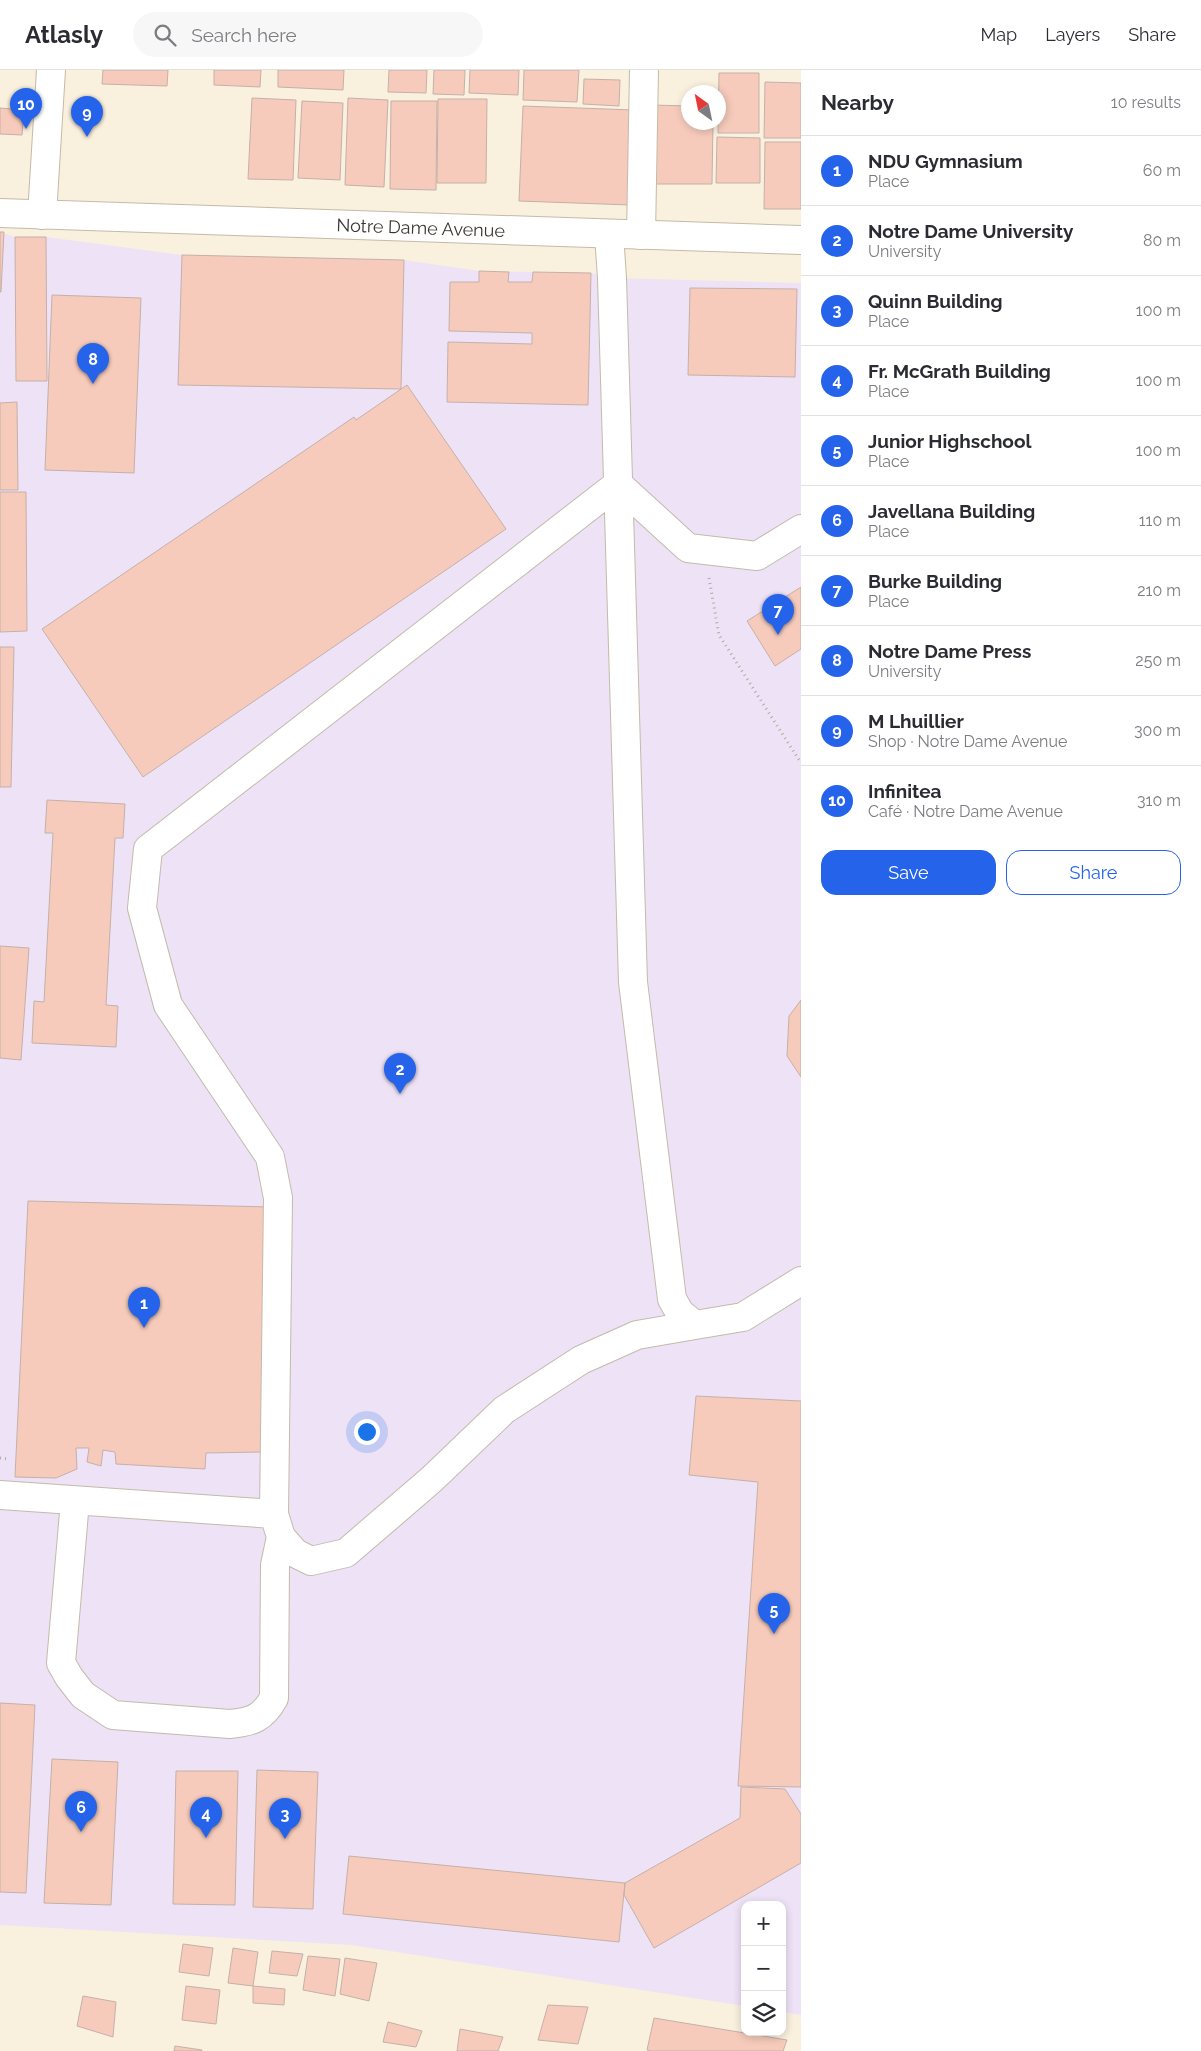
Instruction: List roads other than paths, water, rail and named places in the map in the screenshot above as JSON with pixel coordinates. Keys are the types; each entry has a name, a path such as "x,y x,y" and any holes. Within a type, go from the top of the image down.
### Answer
{"main road":[{"path":"42,215 51,70"},
{"path":"641,235 644,70"},
{"name":"Notre Dame Avenue","path":"0,213 801,240"},
{"path":"609,234 612,278 633,982 672,1299 680,1313 695,1325"},
{"path":"618,484 688,548 757,556 801,529"},
{"path":"75,1500 62,1663 69,1677 83,1695 113,1715 230,1724 248,1722 267,1710 274,1698 275,1565 278,1526 278,1198 270,1157 168,1005 142,908 148,850 618,484"},
{"path":"278,1526 295,1553 311,1561 346,1553 432,1479 504,1410 581,1360 637,1335 743,1317 801,1281"},
{"path":"0,1495 75,1500 278,1526"}],"place":[{"name":"Infinitea","path":"26,129"},
{"name":"M Lhuillier","path":"87,137"},
{"name":"Notre Dame Press","path":"93,384"},
{"name":"Burke Building","path":"778,635"},
{"name":"Notre Dame University","path":"400,1094"},
{"name":"NDU Gymnasium","path":"144,1328"},
{"name":"Junior Highschool","path":"774,1634"},
{"name":"Javellana Building","path":"81,1832"},
{"name":"Fr. McGrath Building","path":"206,1838"},
{"name":"Quinn Building","path":"285,1839"}]}
